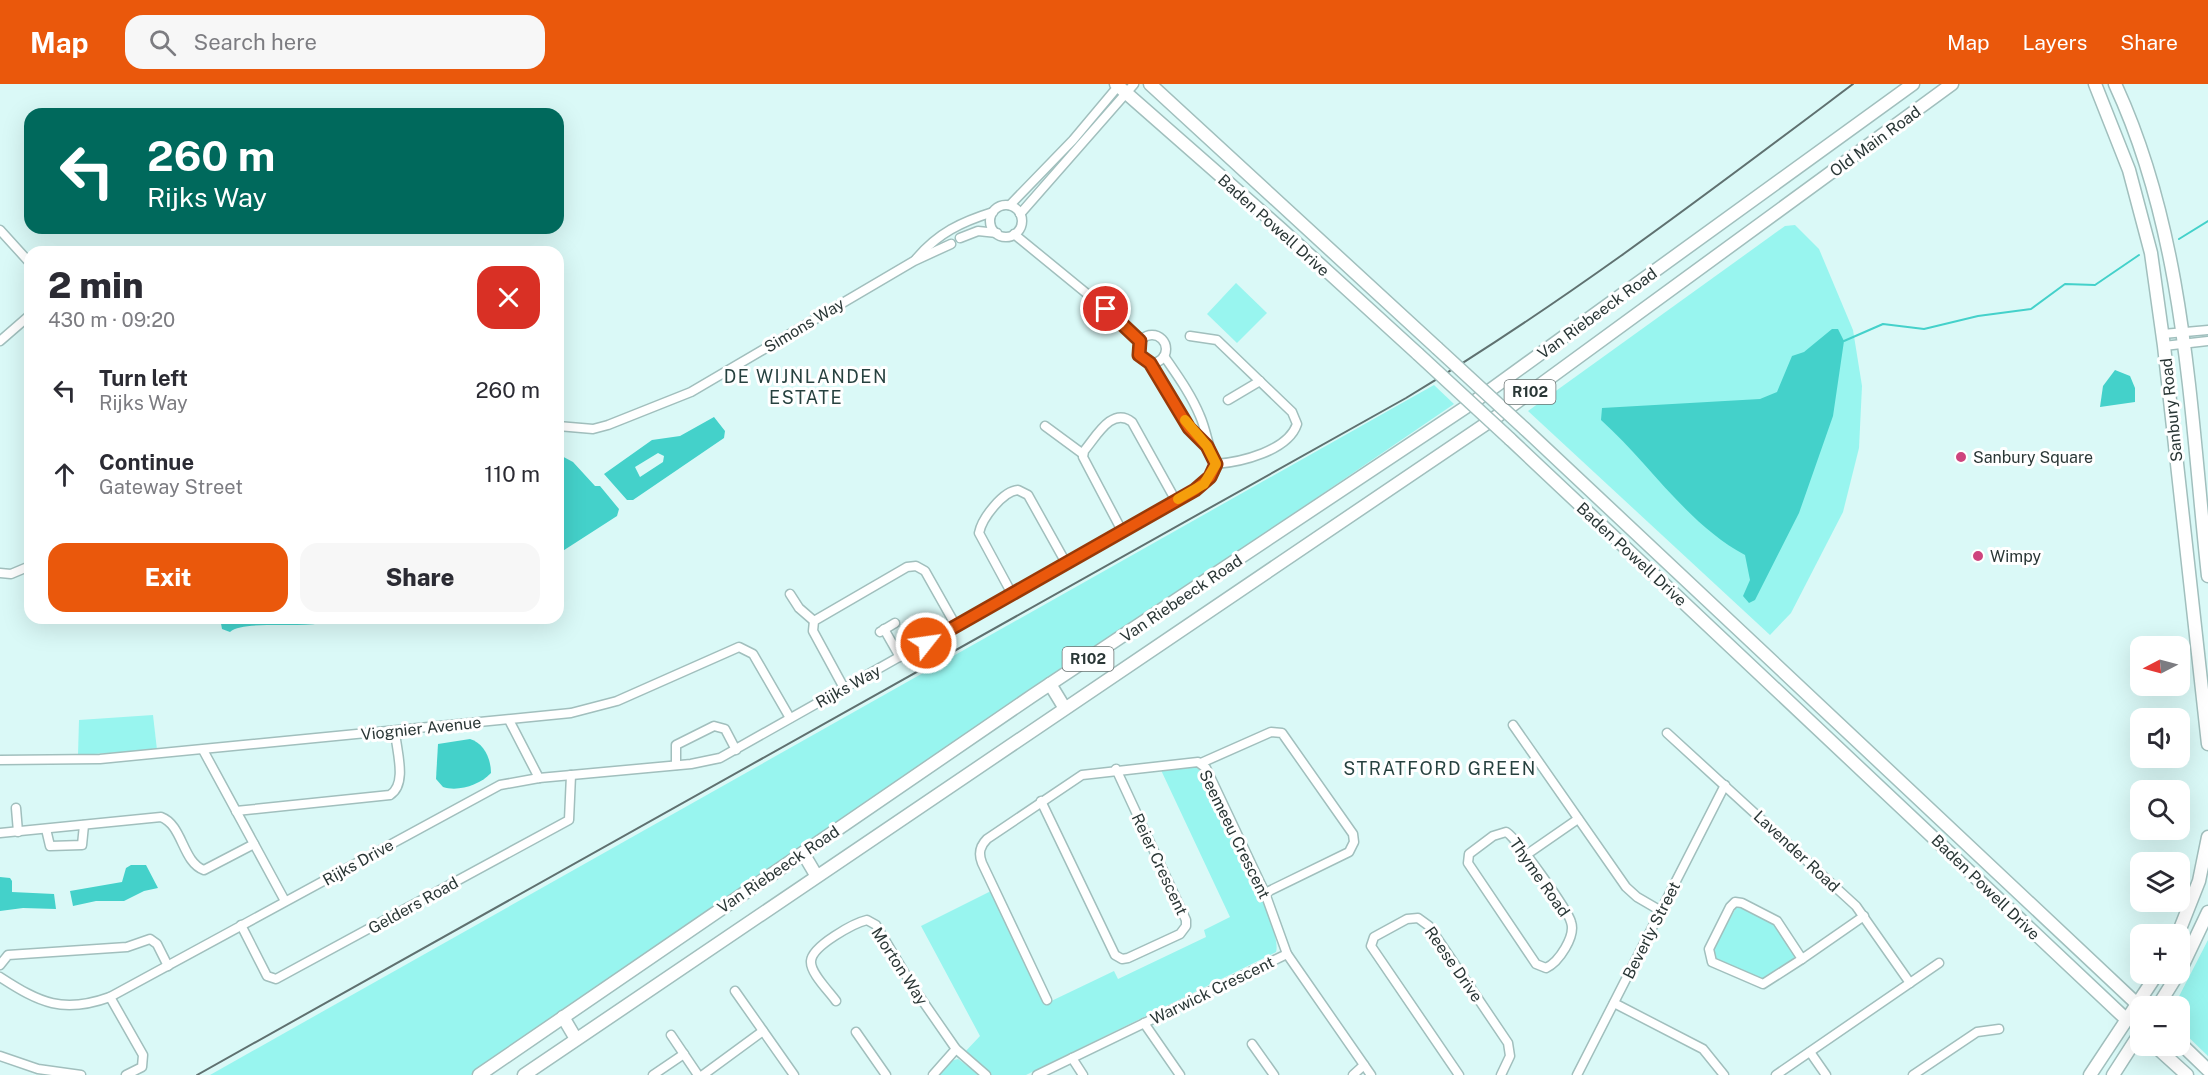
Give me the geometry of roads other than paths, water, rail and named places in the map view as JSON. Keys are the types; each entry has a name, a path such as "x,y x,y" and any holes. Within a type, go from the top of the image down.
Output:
{"main road":[{"name":"Baden Powell Drive","path":"1150,84 1525,429 2130,997"},
{"name":"Old Main Road","path":"1789,174 1912,84"},
{"name":"Old Main Road","path":"1798,198 1952,84"},
{"name":"Sanbury Road","path":"2095,84 2117,136 2136,193 2151,253 2163,340 2208,744"},
{"name":"Sanbury Road","path":"2115,84 2154,188 2171,261 2182,338 2208,576"},
{"name":"Baden Powell Drive","path":"1123,86 1510,439 2130,1023"},
{"name":"Van Riebeeck Road","path":"479,1075 1050,684 1475,401 1789,174"},
{"name":"Van Riebeeck Road","path":"524,1075 1499,414 1798,198"},
{"path":"1050,684 1064,707"},
{"path":"2182,924 2199,881 2208,837"},
{"path":"803,853 816,875"},
{"path":"2190,949 2208,912"},
{"path":"2090,1075 2130,1016"},
{"path":"563,1017 576,1039"},
{"path":"2113,1075 2130,1048"},
{"path":"2190,1053 2208,1070"},
{"path":"2166,1056 2187,1075"}],"street":[{"path":"996,233 990,221 993,212 1000,206 1010,205 1123,86"},
{"path":"1020,214 1123,86"},
{"path":"960,238 978,231 996,233 1005,237 1014,234 1022,223 1020,214 1010,205"},
{"name":"Simons Way","path":"914,261 940,234 960,223 993,212"},
{"path":"0,230 24,256"},
{"path":"1014,234 1124,324 1140,341"},
{"name":"Simons Way","path":"564,427 593,429 609,425 691,392 914,261 951,244"},
{"path":"0,341 24,320"},
{"path":"2163,340 2182,338 2208,330"},
{"path":"1150,363 1159,361 1164,356 1166,345 1160,337 1147,335 1140,341 1139,355 1150,363 1189,428 1207,446"},
{"path":"1164,356 1202,419 1207,446 1216,464 1252,459 1295,430 1297,424 1292,412 1217,340 1190,336"},
{"path":"2182,338 2208,341"},
{"path":"1227,400 1260,381"},
{"path":"1172,398 1186,390"},
{"path":"1122,531 1084,462 1083,454 1110,421 1116,417 1126,417 1134,424 1176,501"},
{"path":"1045,426 1083,454"},
{"name":"Rijks Way","path":"736,750 1176,501 1204,484 1216,464"},
{"path":"1012,594 980,540 979,533 981,525 1011,491 1018,490 1028,495 1066,563"},
{"path":"814,621 913,565 925,571 956,626"},
{"path":"0,573 11,574 24,569"},
{"path":"790,594 799,608 814,621"},
{"path":"814,621 813,631 844,688"},
{"path":"895,622 882,630 900,657"},
{"name":"Viognier Avenue","path":"0,760 100,759 571,714 617,701 739,647 753,654 790,718"},
{"path":"509,720 539,778"},
{"path":"1513,724 1630,893 1661,911"},
{"path":"676,765 676,745 714,726 725,729 736,750"},
{"path":"236,811 390,795 397,790 400,781 394,731"},
{"path":"1201,763 1270,732 1281,733 1353,834 1353,846 1349,852 1265,893"},
{"name":"Lavender Road","path":"1667,733 1822,873 1864,916 1910,982"},
{"path":"203,750 285,901"},
{"name":"Rijks Drive","path":"0,977 29,996 48,1004 70,1006 92,1004 168,966 494,787 539,778 708,762 736,750"},
{"name":"Seemeeu Crescent","path":"1047,1000 979,854 987,839 1082,774 1116,769 1201,763 1265,893 1287,954"},
{"name":"Reier Crescent","path":"1041,801 1114,955 1122,959 1128,958 1180,934 1186,926 1186,920 1116,769"},
{"name":"Gelders Road","path":"241,925 267,976 276,979 283,976 569,820 571,775"},
{"name":"Beverly Street","path":"1577,1075 1725,785"},
{"path":"16,808 18,832"},
{"path":"0,834 154,817 166,818 195,865 204,870 254,844"},
{"path":"1526,855 1578,819"},
{"path":"45,829 50,846 82,845 84,825"},
{"name":"Thyme Road","path":"1506,832 1511,834 1526,855 1571,920 1571,934 1557,961 1546,968 1536,964 1467,860 1469,854 1482,844 1506,832"},
{"path":"1802,959 1777,921 1738,902 1730,907 1708,953 1712,962 1759,984 1766,983 1802,959 1864,916"},
{"name":"Reese Drive","path":"1459,1075 1371,946 1374,937 1407,919 1418,918 1429,926 1508,1042 1510,1056 1501,1075"},
{"name":"Morton Way","path":"836,1001 812,968 811,960 815,951 855,922 867,920 876,925 913,987 956,1050 986,1075"},
{"path":"0,965 8,955 13,954 38,955 127,947 150,939 157,944 168,966"},
{"name":"Warwick Crescent","path":"1037,1075 1287,954 1371,1075"},
{"path":"1776,1075 1939,963"},
{"path":"735,991 794,1075"},
{"path":"110,997 143,1055 142,1066 126,1075"},
{"path":"1614,1003 1703,1049 1724,1075"},
{"path":"1144,1023 1180,1075"},
{"path":"1913,1075 1977,1032 1999,1029"},
{"path":"703,1075 763,1031"},
{"path":"856,1032 886,1075"},
{"path":"671,1035 698,1075"},
{"path":"1252,1044 1274,1075"},
{"path":"933,1075 956,1050"},
{"path":"1810,1052 1826,1075"},
{"path":"653,1075 684,1054"},
{"path":"0,1056 38,1070 81,1075"},
{"path":"1072,1058 1083,1075"},
{"path":"1353,1075 1364,1065"}],"waterway":[{"path":"2179,239 2208,221"},
{"path":"1844,341 1883,324 1924,329 1978,316 2031,309 2065,284 2095,285 2139,255"}],"railway":[{"path":"197,1075 1406,398 1577,287 1689,207 1853,84"}],"place":[{"name":"Sanbury Square","path":"1961,457"},
{"name":"Wimpy","path":"1978,556"}],"district":[{"name":"DE WIJNLANDEN ESTATE","path":"806,387"},
{"name":"STRATFORD GREEN","path":"1440,769"}]}
